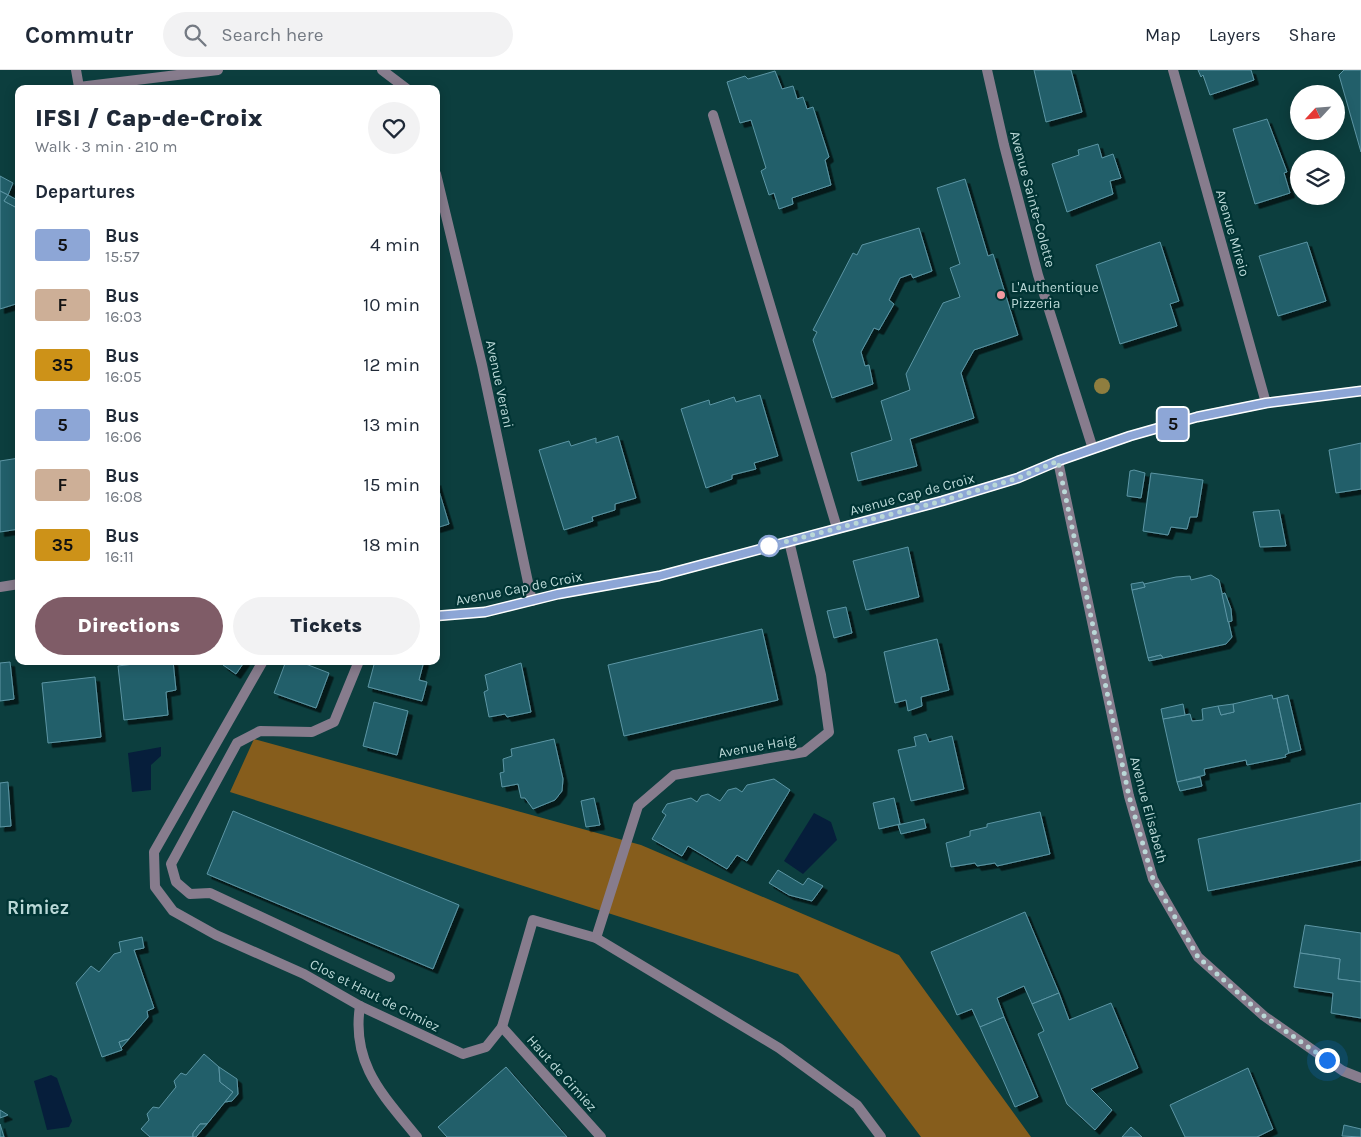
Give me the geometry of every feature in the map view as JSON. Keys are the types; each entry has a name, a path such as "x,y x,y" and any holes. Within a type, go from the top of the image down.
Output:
{"street":[{"path":"76,70 78,85"},
{"path":"102,85 218,70"},
{"path":"382,70 402,85"},
{"name":"Avenue Sainte-Colette","path":"987,70 1004,145 1038,275 1093,448"},
{"name":"Avenue Mireio","path":"1173,70 1266,403"},
{"path":"713,116 837,528"},
{"name":"Avenue Verani","path":"440,191 482,365 532,601"},
{"name":"Avenue Cap de Croix","path":"440,616 485,612 659,576 942,501 1018,478 1093,448 1197,417 1266,403 1361,391"},
{"name":"Avenue Elisabeth","path":"1058,461 1129,796 1153,879 1198,957 1264,1016 1343,1070 1361,1078"},
{"name":"Avenue Haig","path":"596,938 638,806 674,775 804,752 829,732 822,675 789,541"},
{"path":"0,587 15,585"},
{"name":"Clos et Haut de Cimiez","path":"261,665 154,852 155,886 173,911 216,935 304,974 360,1006 463,1054 486,1047 502,1027 533,920 596,938 779,1048 857,1105 882,1137"},
{"path":"357,665 334,722 312,732 260,731 238,743 171,864 176,882 190,894 210,893 390,977"},
{"path":"360,1006 356,1028 363,1058 381,1092 417,1137"},
{"name":"Haut de Cimiez","path":"502,1027 601,1137"}],"shaded area":[{"path":"254,739 641,845 899,955 1031,1137 921,1137 798,974 230,792"}],"water":[{"path":"161,747 161,756 151,765 151,790 132,792 128,753"},
{"path":"814,813 831,822 837,840 803,874 784,861"},
{"path":"51,1075 57,1078 72,1121 69,1127 47,1130 34,1081"}],"building":[{"path":"1034,70 1071,70 1082,112 1046,122"},
{"path":"1198,70 1251,70 1254,80 1210,95 1203,75 1201,77"},
{"path":"1344,70 1361,70 1361,152 1345,96 1345,85 1342,85 1339,75"},
{"path":"775,71 782,89 793,86 797,99 803,97 807,109 813,107 829,157 825,160 831,185 792,198 793,204 779,209 774,193 769,195 761,171 766,168 751,120 740,123 727,82 745,76 748,79"},
{"path":"1267,119 1287,172 1284,173 1290,193 1255,204 1233,129"},
{"path":"1098,144 1102,158 1113,154 1121,178 1110,181 1113,194 1067,212 1052,164 1079,155 1078,150"},
{"path":"0,176 13,183 8,195 0,191"},
{"path":"965,179 988,256 993,254 1018,335 974,350 961,373 974,418 910,439 917,466 858,481 851,453 892,440 881,401 910,390 906,374 943,303 960,297 950,268 960,264 937,188"},
{"path":"0,191 8,195 4,201 15,207 15,304 0,309"},
{"path":"8,195 15,199 15,207 4,201"},
{"path":"919,228 932,271 913,278 911,274 900,278 889,300 894,304 879,330 874,328 861,352 865,366 869,365 873,384 832,398 813,340 817,332 813,330 853,253 857,255 862,245"},
{"path":"1160,242 1179,301 1170,304 1177,326 1120,344 1096,265"},
{"path":"1307,242 1326,301 1278,316 1259,256"},
{"path":"760,395 778,456 754,463 756,469 732,475 732,479 706,488 681,409 709,400 710,405 734,397 736,402"},
{"path":"618,436 636,498 615,504 615,510 592,517 593,521 564,530 539,450 569,441 571,446 596,438 596,443"},
{"path":"1361,443 1361,489 1336,493 1329,450"},
{"path":"15,459 15,530 0,532 0,461"},
{"path":"1134,470 1145,473 1141,498 1127,496 1130,471"},
{"path":"1151,473 1203,480 1197,517 1190,517 1187,529 1171,527 1168,535 1143,531"},
{"path":"440,494 449,524 440,527"},
{"path":"1279,510 1286,546 1260,547 1253,512"},
{"path":"908,547 919,597 866,610 853,561"},
{"path":"1211,575 1219,580 1232,637 1226,644 1163,658 1161,655 1148,658 1132,590 1145,587 1144,584 1176,577 1190,576 1191,580"},
{"path":"1143,582 1145,587 1132,590 1131,584"},
{"path":"1225,593 1231,609 1232,621 1228,622 1222,594"},
{"path":"846,607 852,633 834,638 827,611"},
{"path":"762,629 778,700 624,736 608,665"},
{"path":"937,639 949,690 921,697 922,706 908,711 906,700 895,703 884,652"},
{"path":"1161,655 1163,658 1149,661 1148,658"},
{"path":"10,662 14,699 0,701 0,663"},
{"path":"521,663 531,712 507,717 505,714 489,717 484,692 488,690 485,675"},
{"path":"173,665 176,690 166,692 168,715 124,720 118,666"},
{"path":"223,665 242,665 236,674"},
{"path":"284,665 308,665 329,673 316,708 274,693"},
{"path":"374,665 423,665 419,680 427,682 422,701 368,687"},
{"path":"95,677 101,737 48,743 42,683"},
{"path":"1272,695 1273,699 1277,698 1289,753 1285,755 1286,757 1247,765 1246,760 1204,769 1205,775 1177,782 1163,719 1190,714 1192,721 1203,720 1202,709 1218,706 1221,715 1234,712 1233,704"},
{"path":"1288,695 1301,750 1289,753 1277,698"},
{"path":"374,702 408,711 397,755 363,746"},
{"path":"1183,704 1185,715 1163,719 1161,709"},
{"path":"1233,704 1234,712 1221,715 1218,706"},
{"path":"926,734 929,742 952,736 964,789 911,801 898,750 916,746 914,737"},
{"path":"554,739 563,779 562,791 555,800 533,809 525,798 521,798 518,784 502,787 500,773 504,772 503,759 512,756 511,749"},
{"path":"1200,777 1202,786 1180,791 1177,782"},
{"path":"774,779 790,790 747,861 737,855 727,869 688,846 682,856 652,839 666,815 662,812 667,804 691,798 697,802 701,796 708,794 720,801 728,790 736,788 742,792 747,785"},
{"path":"8,782 11,826 0,827 0,783"},
{"path":"594,798 600,825 586,827 581,801"},
{"path":"894,798 900,824 879,829 873,803"},
{"path":"1361,803 1361,860 1208,891 1198,839"},
{"path":"233,811 459,905 433,969 207,874"},
{"path":"1040,812 1050,854 997,866 995,863 977,866 975,863 951,867 946,843 970,836 970,831 987,827 987,824"},
{"path":"924,819 926,828 901,834 898,825"},
{"path":"778,870 803,885 808,878 823,886 812,901 789,895 769,883"},
{"path":"1025,912 1059,993 1032,1004 1024,986 997,998 1004,1017 980,1027 972,1009 957,1015 931,952"},
{"path":"1305,925 1361,933 1361,982 1338,979 1340,959 1300,953"},
{"path":"142,937 144,948 134,950 154,1008 147,1011 148,1017 129,1039 119,1042 122,1050 102,1057 76,983 91,966 99,972 114,954 121,952 119,942"},
{"path":"1300,953 1340,959 1338,979 1361,982 1361,1018 1331,1013 1333,993 1294,987"},
{"path":"1059,993 1069,1020 1111,1003 1138,1068 1091,1089 1112,1110 1095,1130 1067,1104 1038,1034 1044,1031 1032,1004"},
{"path":"1004,1017 1038,1097 1015,1107 980,1027"},
{"path":"129,1039 121,1048 119,1042"},
{"path":"204,1054 219,1067 220,1082 233,1092 207,1124 200,1124 193,1133 193,1137 150,1137 141,1129 149,1120 147,1114 153,1107 159,1108 176,1087 174,1081 181,1073 186,1075"},
{"path":"219,1067 237,1079 238,1094 232,1101 225,1102 233,1092 220,1082"},
{"path":"506,1067 567,1137 447,1137 438,1127"},
{"path":"1248,1068 1273,1129 1257,1137 1185,1137 1170,1105"},
{"path":"0,1110 8,1115 0,1118"},
{"path":"0,1124 4,1137 0,1137"},
{"path":"200,1124 207,1124 196,1137 193,1137 193,1133"},
{"path":"1344,1125 1361,1129 1361,1137 1342,1136"},
{"path":"1131,1127 1142,1137 1122,1137"}],"bus line":[{"name":"5","path":"440,616 485,612 558,594 659,576 942,501 1018,478 1058,461 1130,436 1197,417 1266,403 1361,391"}],"place":[{"name":"L'Authentique Pizzeria","path":"1001,295"}],"district":[{"name":"Rimiez","path":"38,907"}],"route":[{"path":"769,546 942,501 1018,478 1058,461 1129,796 1153,879 1198,957 1264,1016 1327,1060"}]}
